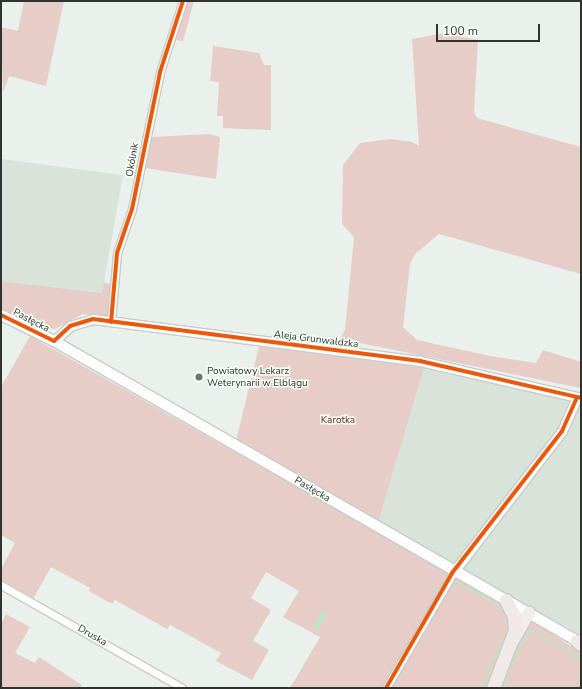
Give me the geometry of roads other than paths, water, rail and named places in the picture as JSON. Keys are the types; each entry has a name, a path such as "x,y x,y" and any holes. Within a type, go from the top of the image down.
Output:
{"highway":[{"path":"506,600 515,621 512,642"},
{"path":"492,688 497,670 529,613"}],"main road":[{"name":"Pasłęcka","path":"1,315 54,341 580,643"}],"street":[{"name":"Okólnik","path":"111,322 117,253 132,209 160,72 183,1"},
{"name":"Aleja Grunwaldzka","path":"54,341 70,326 93,319 420,361 579,397"},
{"path":"386,688 455,570 562,431 579,397"},
{"name":"Druska","path":"1,585 182,688"}],"waterway":[{"path":"456,582 495,602 505,612"},
{"path":"504,688 510,666 531,629 581,659"},
{"path":"482,688 489,666 505,639"}],"place":[{"name":"Powiatowy Lekarz Weterynarii w Elblągu","path":"199,377"}],"park label":[{"name":"Karotka","path":"338,421"}]}
